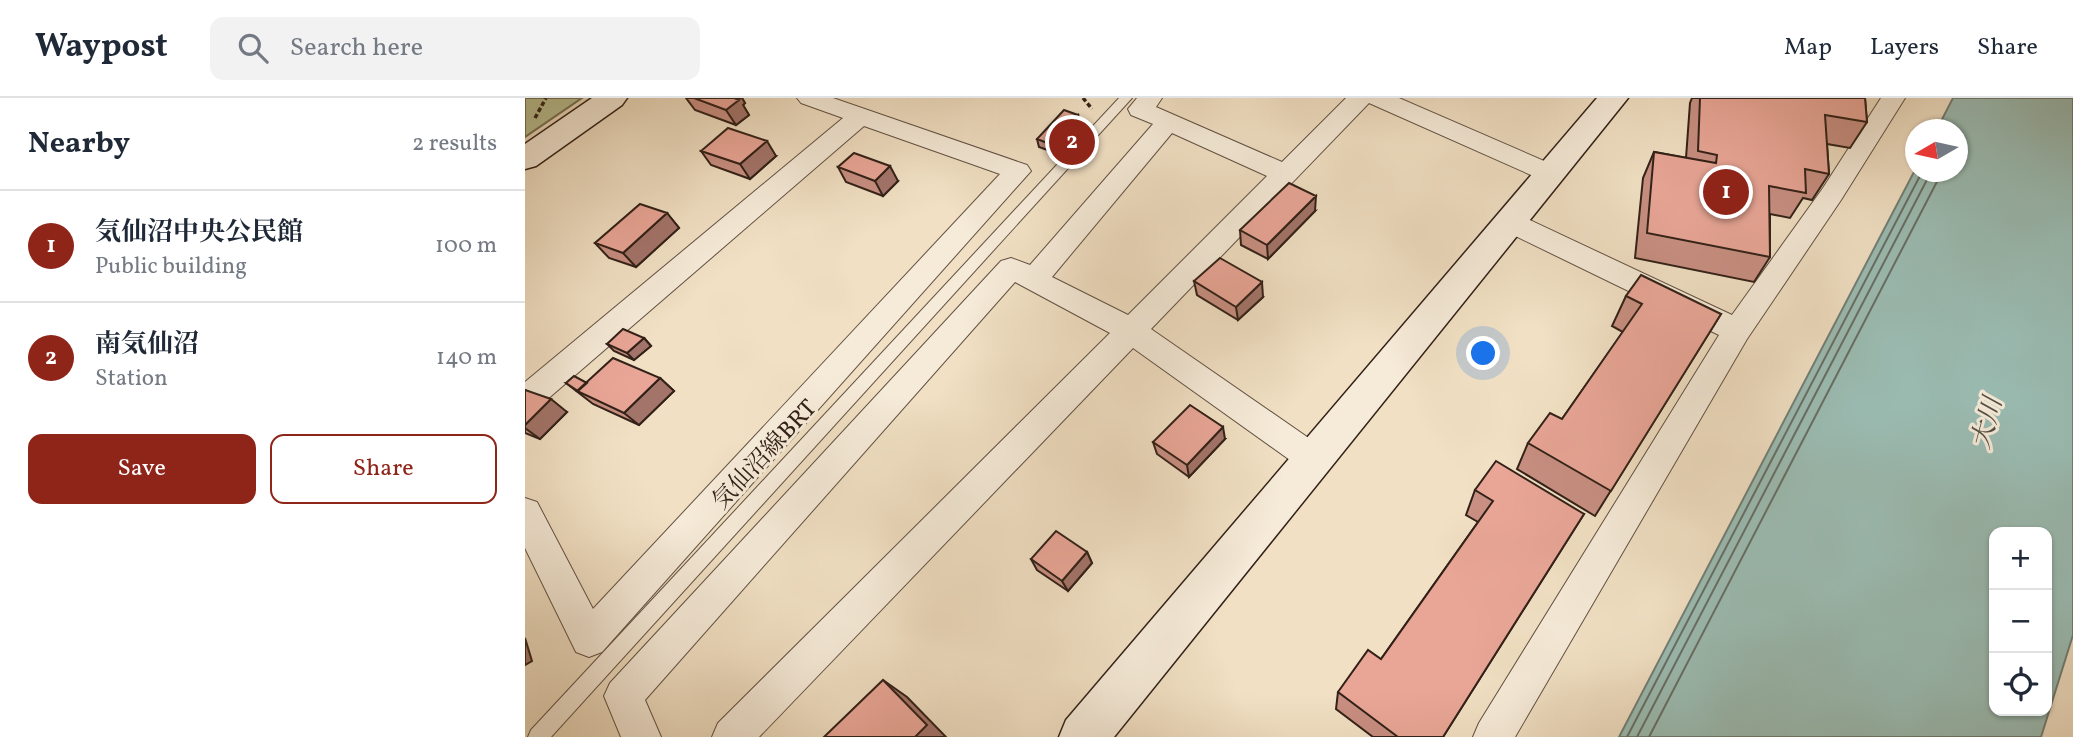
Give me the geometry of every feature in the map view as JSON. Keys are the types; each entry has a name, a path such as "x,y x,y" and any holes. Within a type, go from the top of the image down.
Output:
{"street":[{"path":"525,159 612,98"},
{"path":"525,513 589,639 1018,171 809,98"},
{"path":"1150,98 1140,109 1285,174"},
{"path":"732,737 1360,98"},
{"path":"1378,98 1549,173"},
{"path":"1097,732 1312,458 1613,98"},
{"path":"1493,737 1738,331 1832,194 1893,98"},
{"path":"525,400 861,117"},
{"path":"1033,280 1168,122"},
{"path":"1510,222 1738,331"},
{"path":"641,737 623,696 1010,268 1132,331 1312,458"}],"lane":[{"name":"気仙沼線BRT","path":"1027,206 1038,182 1117,98"},
{"name":"気仙沼線BRT","path":"538,737 1126,98"}],"path":[{"path":"529,125 543,109 546,98"}],"green space":[{"path":"525,98 582,98 525,137"}],"water":[{"name":"大川","path":"1953,98 2073,98 2073,635 2052,702 2052,527 1989,527 1989,716 2048,716 2041,737 1619,737 1909,182 1968,182 1968,119 1942,119"}],"building":[{"path":"694,98 734,98 739,100 726,110"},
{"path":"1700,98 1865,98 1867,122 1825,115 1829,174 1805,169 1806,193 1769,186 1770,257 1647,233 1654,152 1716,163 1717,155 1698,151"},
{"path":"1064,110 1078,115 1050,144 1037,139"},
{"path":"728,128 767,141 740,164 701,151"},
{"path":"854,153 890,166 875,181 838,167"},
{"path":"1289,183 1316,196 1267,245 1240,230"},
{"path":"640,204 667,213 623,253 595,243"},
{"path":"1220,258 1262,282 1236,307 1194,281"},
{"path":"1641,275 1721,314 1611,491 1528,443 1550,413 1562,419 1642,304 1626,296"},
{"path":"623,329 644,338 627,353 607,344"},
{"path":"613,358 660,378 624,413 577,391"},
{"path":"574,376 587,383 578,391 566,383"},
{"path":"525,390 551,399 525,425"},
{"path":"1190,405 1223,427 1187,465 1153,442"},
{"path":"1496,461 1584,514 1443,737 1398,737 1338,692 1368,650 1381,659 1493,501 1475,490"},
{"path":"1056,531 1087,552 1062,581 1031,559"},
{"path":"883,680 927,725 915,737 824,737"}],"place":[{"name":"南気仙沼","path":"1072,142"},
{"name":"気仙沼中央公民館","path":"1726,192"}]}
